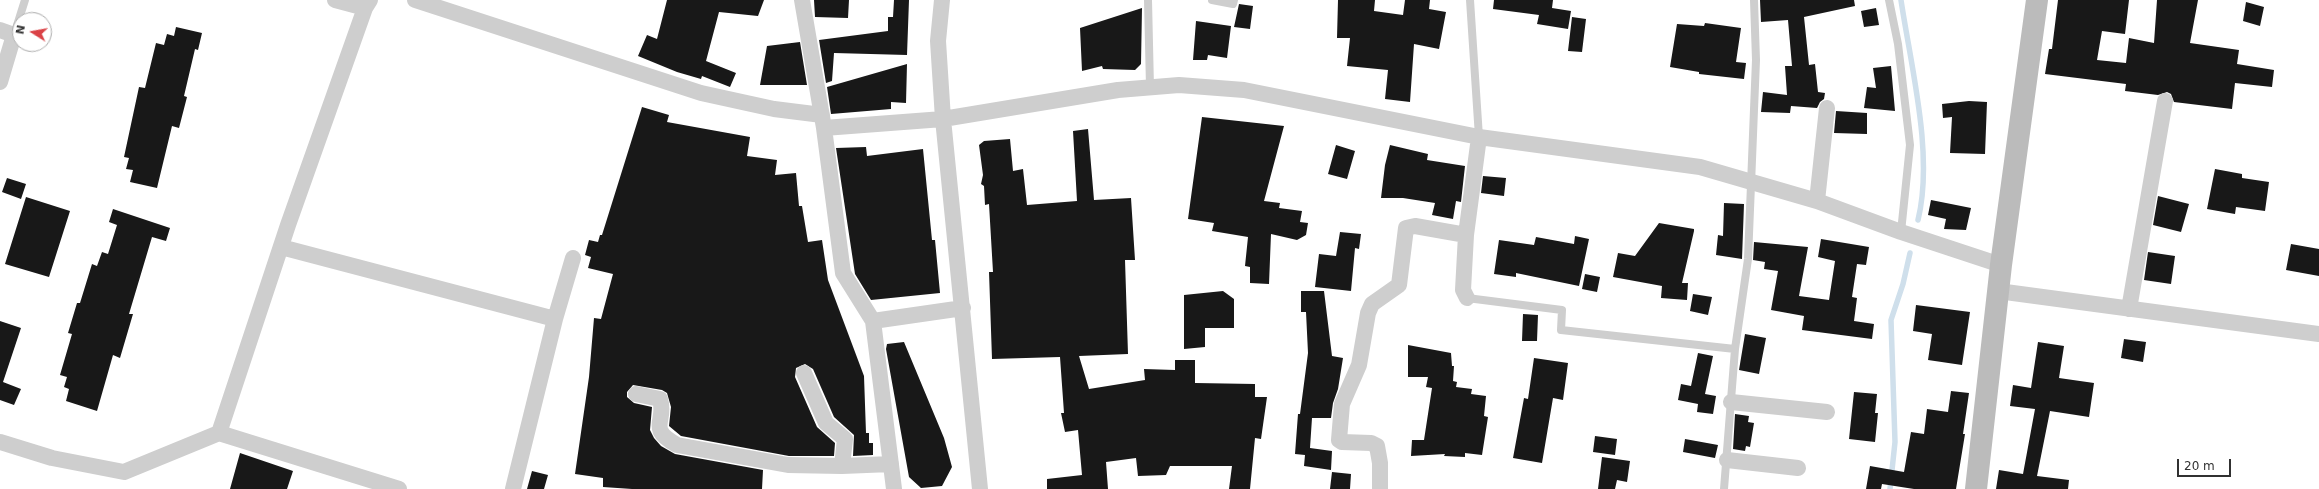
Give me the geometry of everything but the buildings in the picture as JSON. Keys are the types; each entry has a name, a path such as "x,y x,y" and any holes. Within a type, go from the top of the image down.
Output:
{"main road":[{"path":"1976,489 2001,265 2037,0"}],"street":[{"path":"219,433 281,247 367,4 335,0"},
{"path":"415,0 701,93 823,121 943,119 1118,90 1150,87 1179,85 1244,90 1479,137 1700,167 1817,201 1901,232 2001,265"},
{"path":"802,0 823,121 843,273 873,321 894,489"},
{"path":"942,0 938,41 943,119 980,489"},
{"path":"0,82 7,32"},
{"path":"2128,309 2165,101"},
{"path":"1817,201 1826,108"},
{"path":"1466,298 1463,290 1466,235 1479,137"},
{"path":"1380,489 1380,463 1377,446 1370,443 1342,442 1339,440 1342,404 1359,365 1368,314 1372,304 1399,285 1406,228 1415,226 1466,235"},
{"path":"281,247 555,320"},
{"path":"513,489 555,320 573,258"},
{"path":"1998,291 2319,334"},
{"path":"873,321 963,308"},
{"path":"804,373 826,423 844,439 842,466"},
{"path":"636,394 660,399 659,426 664,437 677,445 788,465 842,466 891,464"},
{"path":"1731,402 1827,412"},
{"path":"0,442 52,458 124,472 219,433 399,489"},
{"path":"1727,460 1798,468"}],"lane":[{"path":"7,32 25,0"},
{"path":"1148,0 1150,87"},
{"path":"1212,0 1233,4 1234,0"},
{"path":"1470,0 1479,137"},
{"path":"1724,489 1735,349 1748,259 1756,60 1754,0"},
{"path":"1889,0 1898,44 1910,145 1901,232"},
{"path":"1466,298 1562,310 1560,330 1735,349"}],"waterway":[{"path":"1901,0 1915,82 1922,139 1924,168 1918,220"},
{"path":"1890,489 1895,442 1891,320 1903,284 1910,253"}]}
